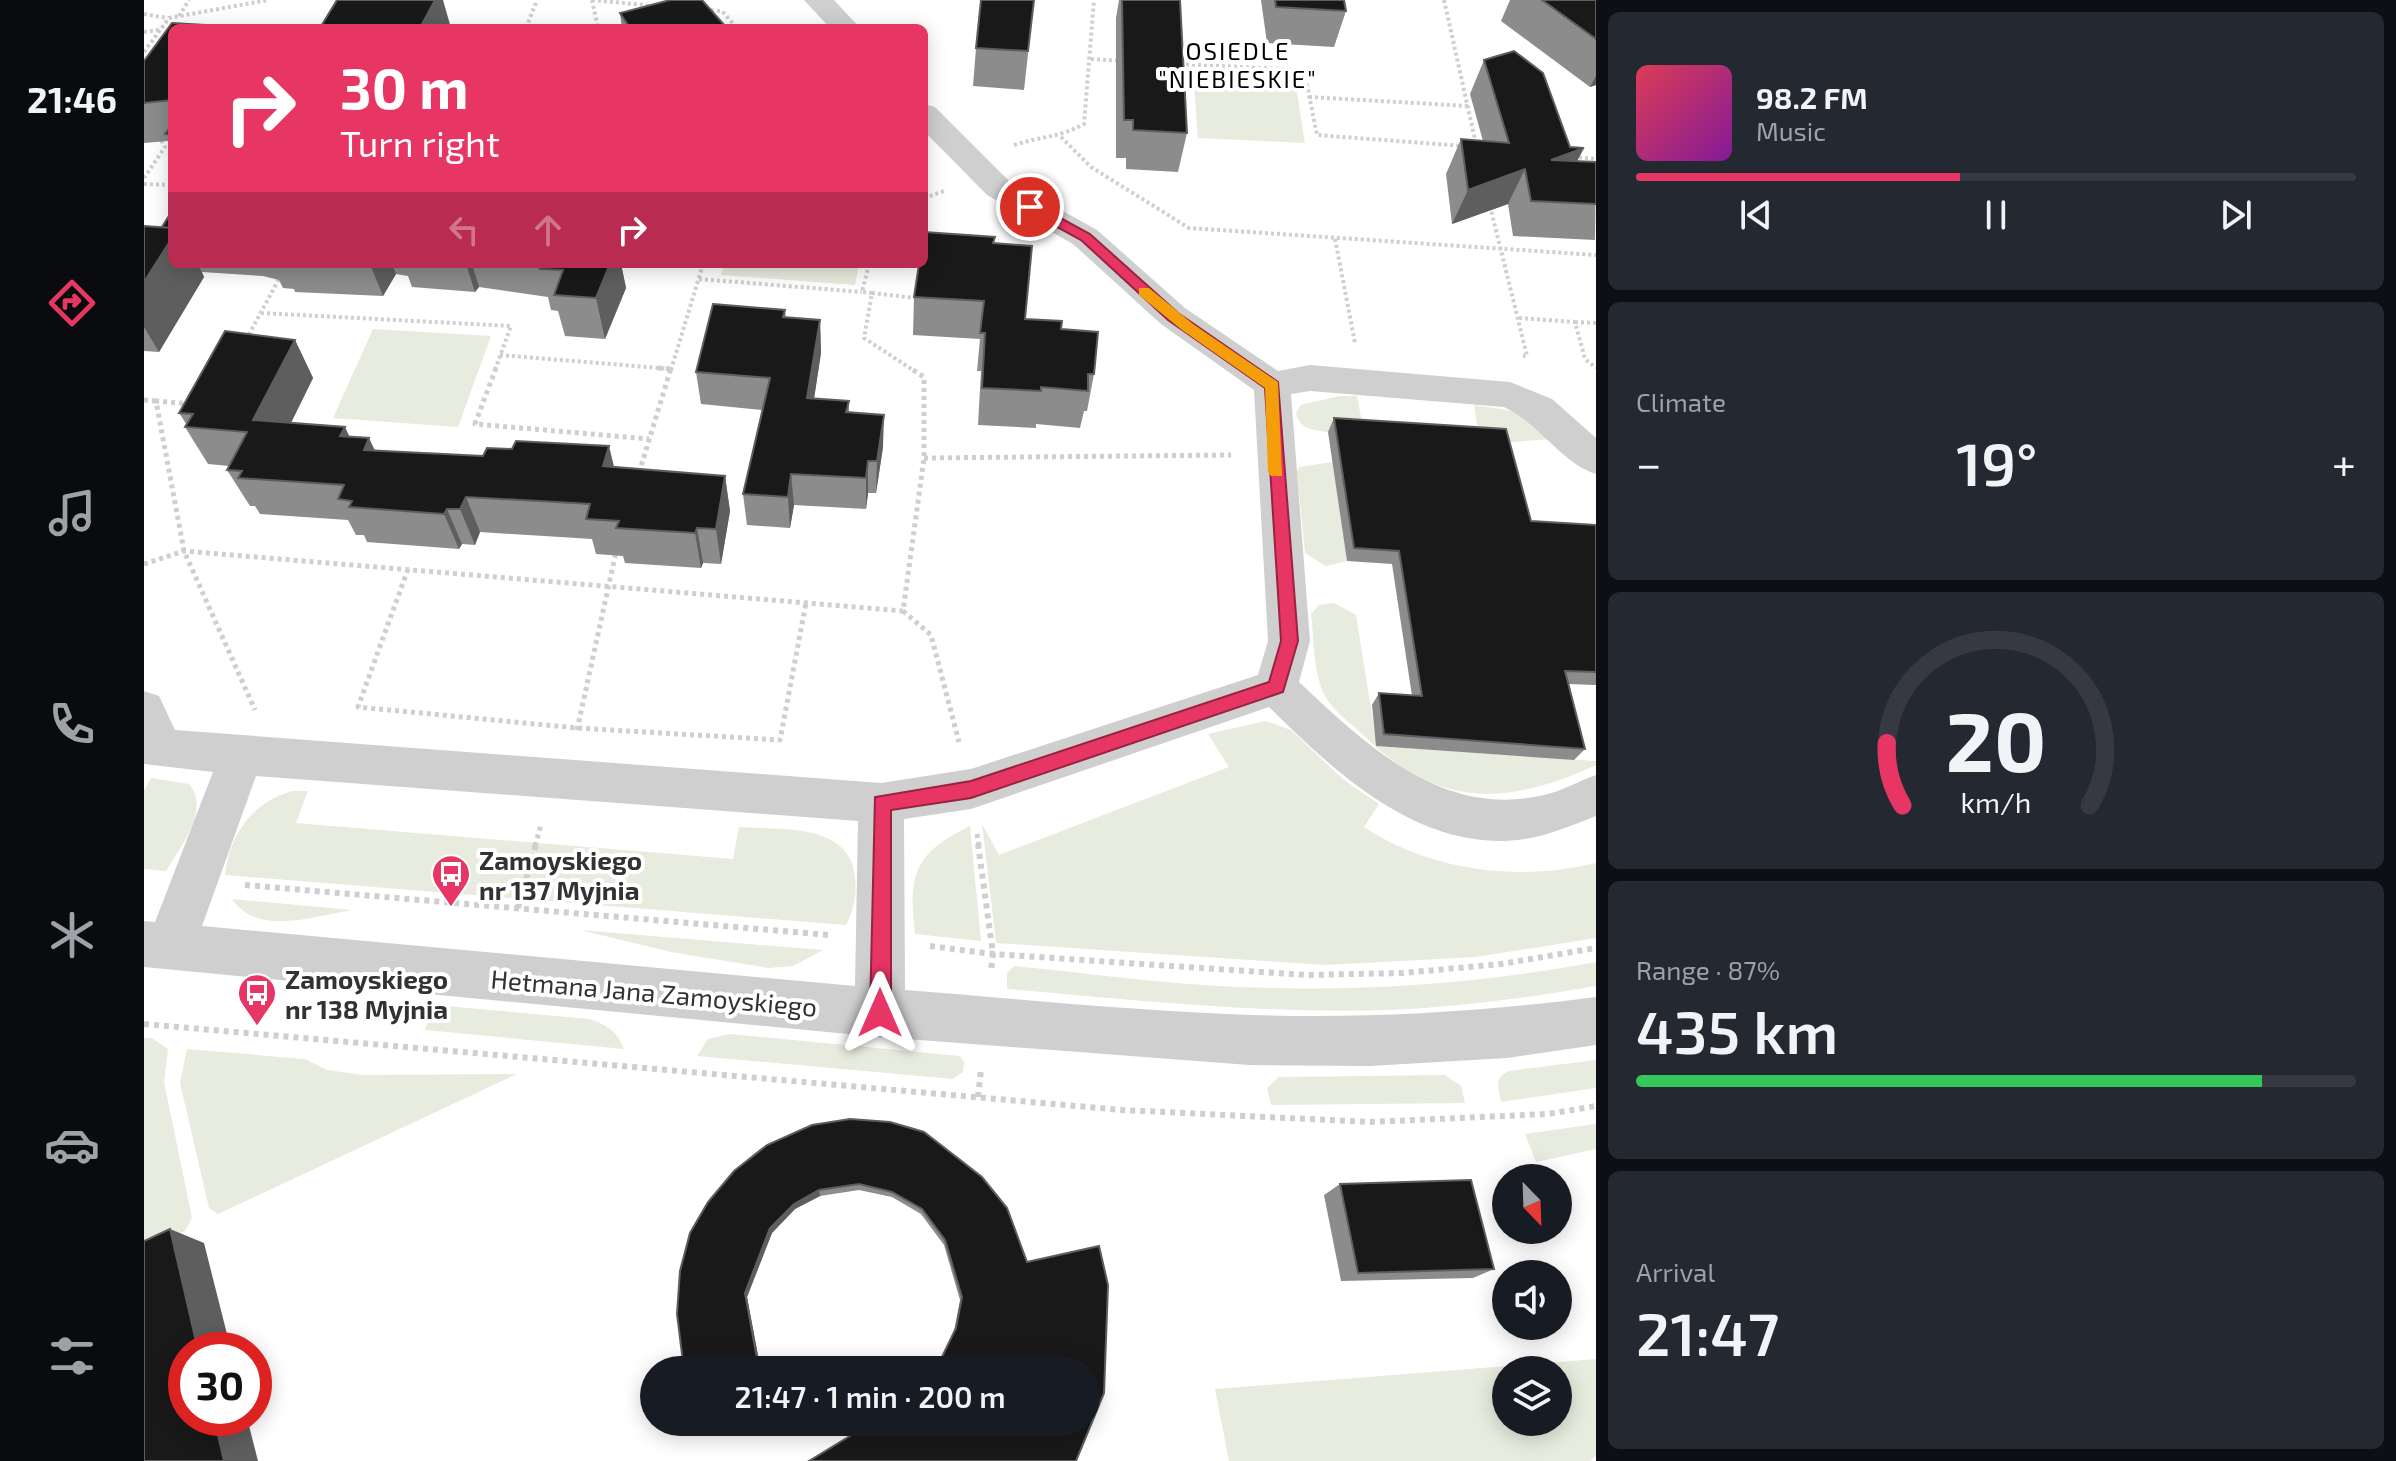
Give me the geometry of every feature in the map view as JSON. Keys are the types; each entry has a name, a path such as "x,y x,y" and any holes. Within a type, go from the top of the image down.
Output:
{"street":[{"path":"818,0 842,24"},
{"path":"928,117 998,188 1085,237 1173,316 1272,385 1321,379 1524,398 1555,420 1596,460"},
{"path":"1272,385 1289,641 1276,687"},
{"path":"1276,687 1355,760 1405,795 1440,813 1479,820 1517,820 1552,814 1596,795"},
{"path":"150,733 250,736 558,781 881,803 971,789 1276,687"},
{"path":"157,946 195,880 250,736"},
{"path":"880,1013 881,803"},
{"name":"Hetmana Jana Zamoyskiego","path":"157,946 880,1013 1264,1041 1370,1041 1507,1033 1596,1021"}],"path":[{"path":"179,16 189,0"},
{"path":"144,14 169,18 268,0"},
{"path":"528,24 537,0"},
{"path":"597,24 592,0 664,6"},
{"path":"1043,136 1061,137 1084,124 1094,0"},
{"path":"1167,63 1304,70 1317,135 1477,148 1444,0"},
{"path":"693,9 722,11 733,24"},
{"path":"144,52 169,18"},
{"path":"144,32 160,30"},
{"path":"1091,59 1137,62"},
{"path":"1309,97 1468,106"},
{"path":"158,134 165,147 144,181 168,184"},
{"path":"1061,137 1091,167 1189,228 1596,255"},
{"path":"1566,157 1596,159"},
{"path":"1487,194 1527,356 1511,355"},
{"path":"1334,238 1355,344 1370,345"},
{"path":"239,353 285,268"},
{"path":"635,484 702,268"},
{"path":"862,292 868,268"},
{"path":"699,279 915,298"},
{"path":"144,564 184,551 903,611 924,458 924,377 864,338 872,293"},
{"path":"261,313 511,326 475,424 649,439"},
{"path":"1519,318 1596,323"},
{"path":"1575,322 1585,359 1596,368"},
{"path":"500,355 671,369"},
{"path":"144,400 197,405"},
{"path":"156,401 184,551 250,736"},
{"path":"924,458 1275,455"},
{"path":"558,781 577,728 606,586 619,541"},
{"path":"408,569 358,707 577,728 780,740 806,603"},
{"path":"518,908 535,842"},
{"path":"195,880 880,940 993,954 1306,975 1403,973 1489,965 1596,948"},
{"path":"144,1024 1122,1110 1370,1122 1548,1114 1596,1106"}],"shaded area":[{"path":"1193,75 1295,80 1305,143 1198,138"},
{"path":"723,268 858,268 855,285 721,275"},
{"path":"373,329 491,336 458,427 333,418"},
{"path":"1339,396 1357,396 1362,422 1478,430 1474,405 1514,411 1552,439 1498,443 1328,432 1308,428 1300,422 1296,413 1301,405"},
{"path":"1333,462 1347,561 1326,566 1305,553 1297,472 1299,467"},
{"path":"1334,603 1356,615 1377,746 1596,761 1596,765 1530,789 1500,793 1471,793 1443,787 1416,775 1389,757 1338,712 1324,694 1316,670 1311,614 1319,605"},
{"path":"1266,721 1291,730 1344,780 1379,804 1364,827 1417,854 1446,863 1506,872 1567,869 1596,863 1596,938 1476,957 1325,965 996,943 982,824 999,855 1229,767 1208,734"},
{"path":"151,778 189,784 197,805 191,828 166,871 144,869 144,791"},
{"path":"292,791 308,791 296,823 733,859 739,827 810,832 840,846 850,859 855,876 854,901 846,925 225,875 232,846 245,822 266,803"},
{"path":"970,826 981,941 915,934 913,896 919,868 937,846"},
{"path":"232,899 352,910 304,919 271,921 243,911"},
{"path":"580,930 823,950 793,966 768,968 671,952"},
{"path":"1596,962 1596,986 1442,1007 1390,1010 1246,1008 1007,989 1007,973 1014,966 1210,986 1328,988 1463,981"},
{"path":"434,1005 590,1019 611,1030 624,1049 425,1030"},
{"path":"730,1034 960,1056 964,1062 963,1072 953,1079 697,1056 708,1039"},
{"path":"144,1038 152,1038 168,1049 164,1082 192,1218 185,1231 144,1251"},
{"path":"187,1049 305,1059 327,1070 363,1075 517,1074 218,1214 209,1208 180,1083"},
{"path":"1596,1060 1596,1088 1501,1102 1499,1080 1509,1071"},
{"path":"1445,1075 1461,1086 1465,1103 1271,1105 1267,1088 1279,1077"},
{"path":"1596,1124 1596,1149 1536,1162 1525,1134"},
{"path":"1596,1359 1596,1456 1590,1461 1229,1461 1215,1389 1492,1367 1492,1436 1572,1436 1572,1361"}],"building":[{"path":"337,0 435,0 422,24 322,24"},
{"path":"670,0 702,0 723,24 627,24 620,13"},
{"path":"981,0 1034,0 1028,51 976,48"},
{"path":"1122,0 1180,0 1187,133 1133,130 1133,120 1124,120"},
{"path":"1275,0 1344,0 1346,11 1276,7"},
{"path":"1542,0 1596,0 1596,39"},
{"path":"168,28 168,100 144,103 144,61"},
{"path":"1514,51 1543,73 1570,147 1584,148 1551,160 1596,162 1596,204 1531,201 1525,169 1468,190 1461,139 1509,143 1484,60"},
{"path":"144,226 168,228 168,244 144,282"},
{"path":"928,232 995,237 993,243 1032,246 1025,319 1062,321 1061,329 1098,332 1094,374 1088,374 1088,391 1041,387 1041,391 982,388 985,333 980,333 984,301 914,297 918,268 928,268"},
{"path":"608,268 596,298 554,295 563,270 540,269"},
{"path":"713,304 785,310 783,317 820,320 807,398 849,401 846,412 884,415 877,461 868,461 866,478 791,474 788,497 743,494 770,378 696,372"},
{"path":"225,331 295,340 253,420 345,427 340,436 369,438 364,450 483,456 487,448 512,449 516,441 609,446 603,466 725,476 716,529 697,528 695,533 616,528 619,521 586,519 590,504 466,497 460,509 447,509 444,514 349,507 352,501 338,499 344,485 238,478 242,471 227,470 247,432 185,427 193,414 179,413"},
{"path":"1334,418 1506,429 1531,521 1596,525 1596,672 1565,671 1585,749 1384,734 1379,693 1422,696 1399,551 1354,548"},
{"path":"850,1119 890,1122 924,1132 982,1177 1007,1208 1027,1262 1099,1246 1108,1285 1104,1393 1100,1403 1100,1356 942,1356 956,1328 962,1297 945,1240 922,1209 892,1192 859,1184 819,1190 794,1204 770,1228 745,1293 757,1356 682,1356 677,1314 680,1271 690,1233 708,1202 734,1171 767,1145 812,1125"},
{"path":"1471,1180 1492,1269 1358,1273 1340,1184"},
{"path":"170,1229 194,1332 168,1332 168,1436 218,1436 224,1461 144,1461 144,1241"},
{"path":"850,1436 1086,1436 1076,1461 809,1461"}],"slow traffic":[{"path":"1144,291 1187,327 1272,385 1276,472"}],"place":[{"name":"Zamoyskiego nr 137 Myjnia","path":"451,908"},
{"name":"Zamoyskiego nr 138 Myjnia","path":"257,1027"}],"district":[{"name":"OSIEDLE \"NIEBIESKIE\"","path":"1238,64"}],"route":[{"path":"880,1013 881,803 971,789 1276,687 1287,655 1289,641 1272,385 1173,316 1085,237 1030,207"}]}
